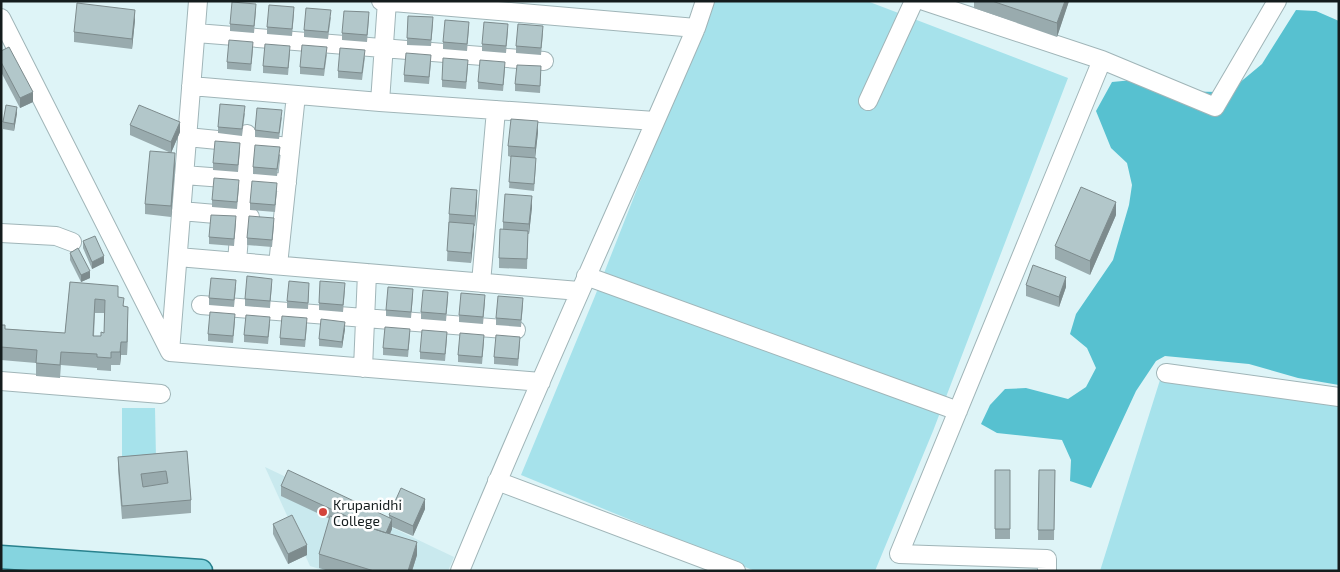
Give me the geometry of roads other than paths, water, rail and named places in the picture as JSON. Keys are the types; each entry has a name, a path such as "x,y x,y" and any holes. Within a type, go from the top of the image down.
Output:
{"main road":[{"path":"1,557 201,571"}],"street":[{"path":"170,352 198,1"},
{"path":"381,1 696,28"},
{"path":"460,571 583,283 696,28 705,1"},
{"path":"868,101 914,1"},
{"path":"924,1 1102,60 1215,107 1277,1"},
{"path":"380,102 387,2"},
{"path":"1,18 170,352"},
{"path":"196,33 544,61"},
{"path":"1047,571 1047,559 899,554 1102,60"},
{"path":"192,86 380,102 656,121"},
{"path":"278,265 296,95"},
{"path":"481,283 496,110"},
{"path":"187,137 247,138 290,147"},
{"path":"237,262 247,138"},
{"path":"184,175 287,183"},
{"path":"181,211 283,220"},
{"path":"1,233 56,236 72,242"},
{"path":"178,257 481,283 583,283 958,411"},
{"path":"363,368 367,272"},
{"path":"201,306 516,330"},
{"path":"170,352 541,382"},
{"path":"1166,373 1339,397"},
{"path":"1,381 161,394"},
{"path":"497,481 736,571"}],"place":[{"name":"Krupanidhi College","path":"323,512"}]}
